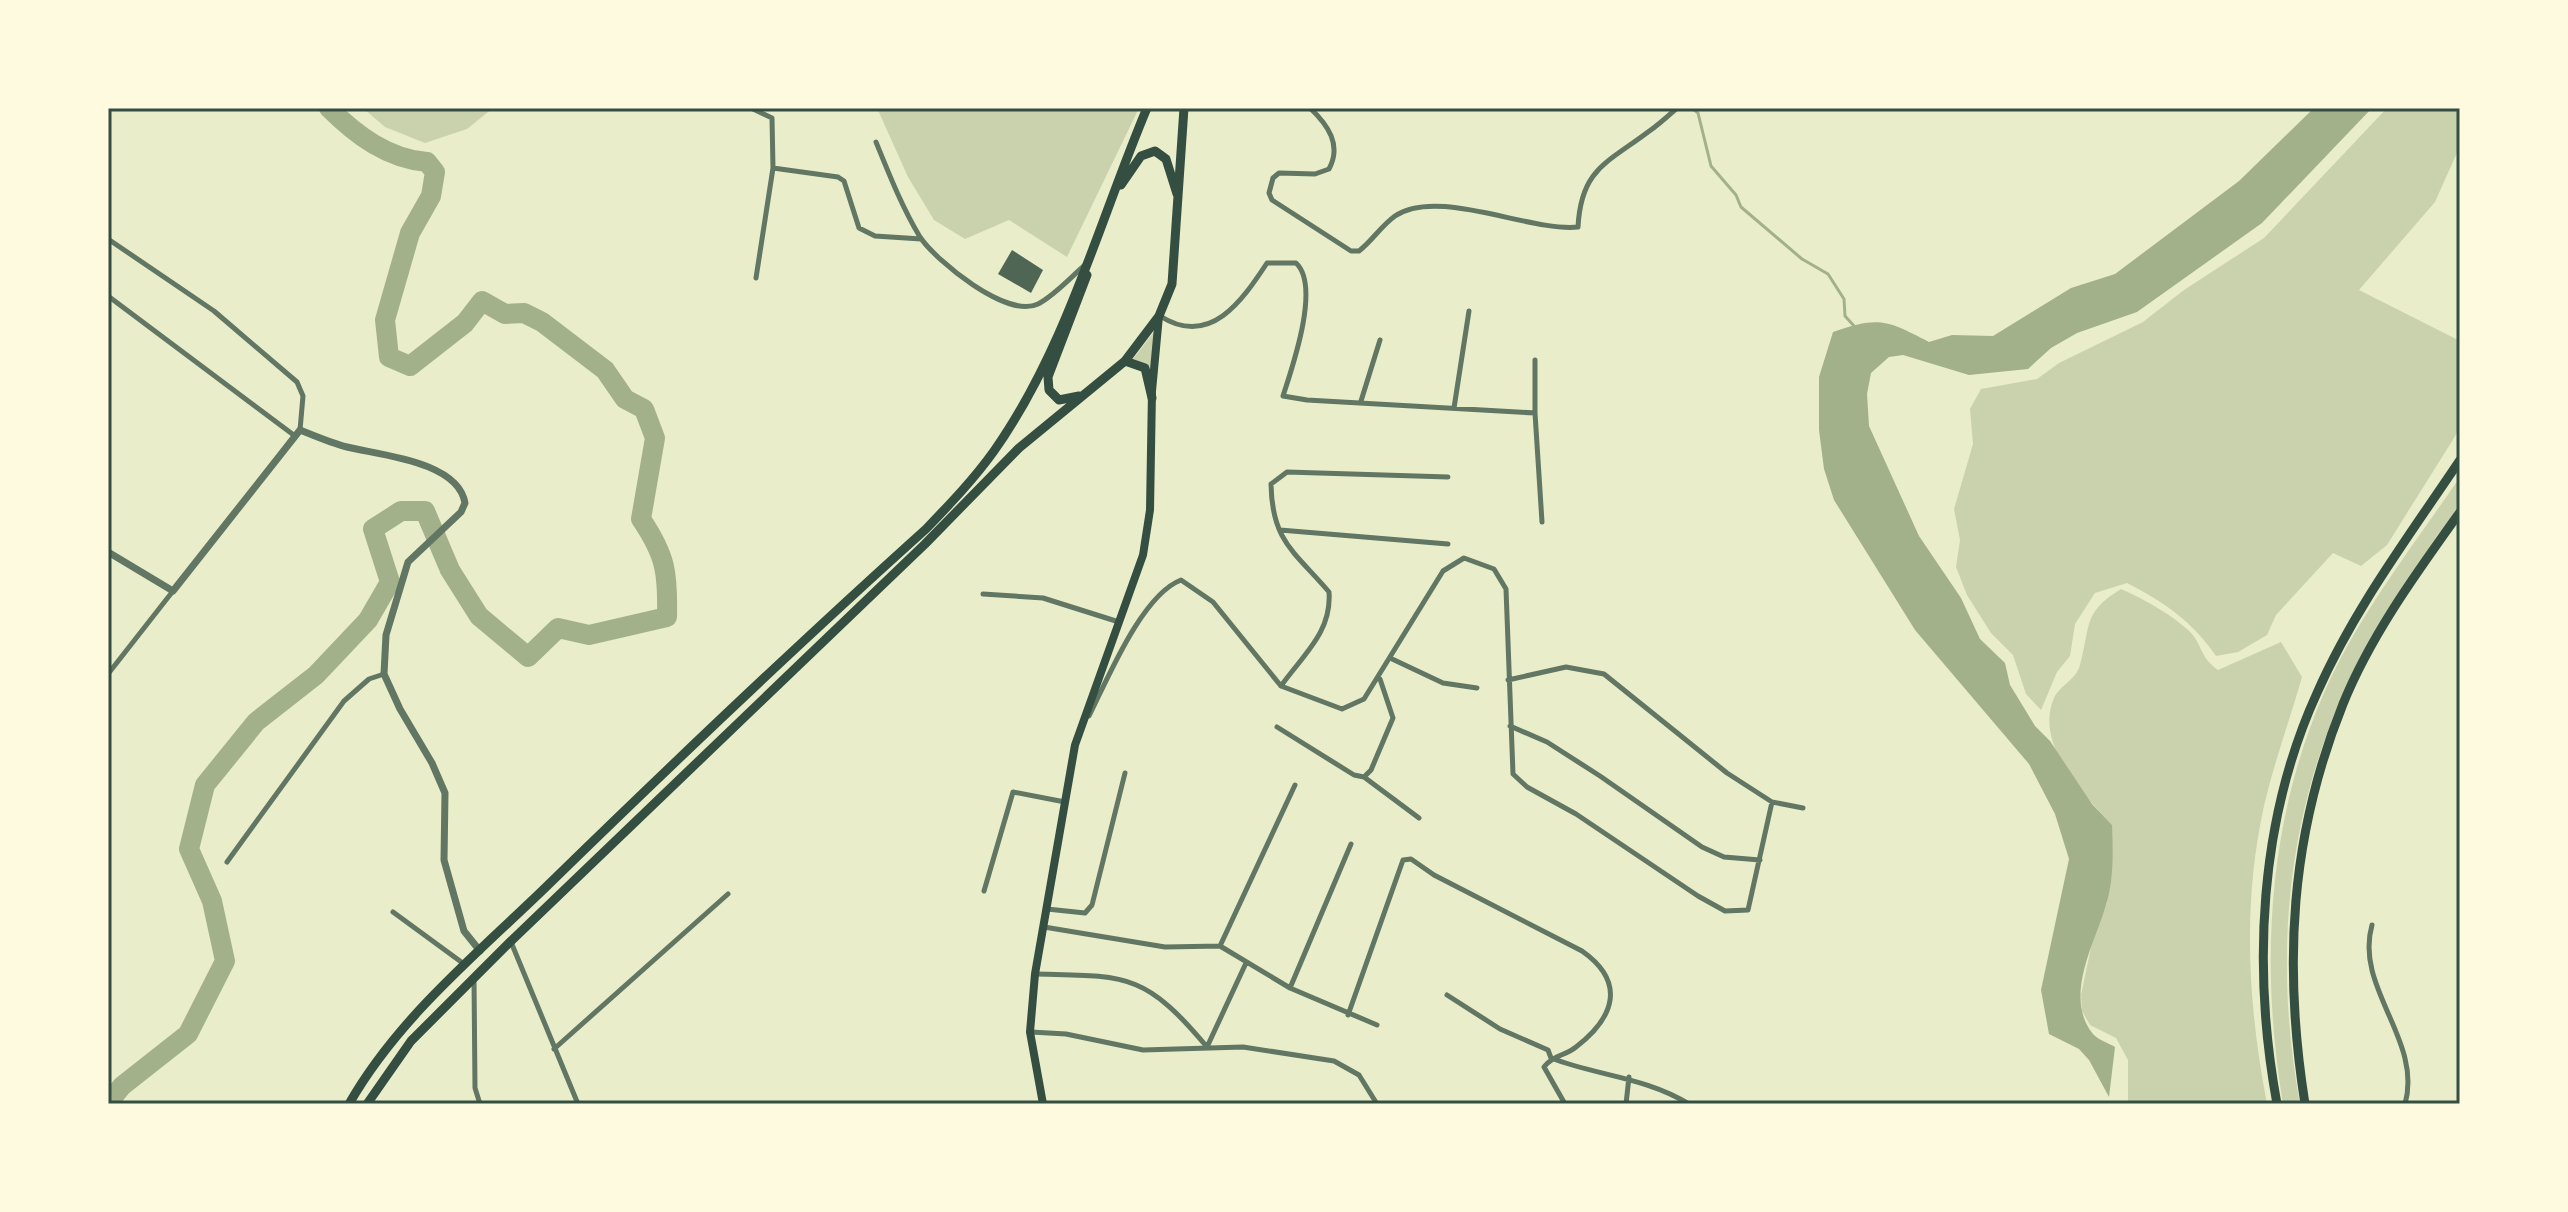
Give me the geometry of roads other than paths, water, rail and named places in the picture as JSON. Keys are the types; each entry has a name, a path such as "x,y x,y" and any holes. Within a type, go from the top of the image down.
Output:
{"main road":[{"path":"349,1104 385,1050 465,965 638,798 926,529 967,485 994,450 1030,392 1086,264 1147,108"},
{"path":"367,1104 411,1041 474,977 925,544 1019,448 1125,361 1159,316 1172,284 1184,108"},
{"path":"1110,203 1136,162 1150,151 1166,159 1179,201"},
{"path":"1084,395 1059,400 1049,390 1048,377 1083,288 1100,230"},
{"path":"1043,1104 1030,1032 1035,974 1075,745 1143,555 1150,510 1152,398 1159,316"},
{"path":"1125,361 1145,368 1152,398"},
{"path":"2277,1104 2265,1011 2263,919 2267,875 2289,771 2316,693 2354,620 2460,460"},
{"path":"2305,1104 2292,1018 2291,960 2299,868 2315,795 2343,704 2365,658 2460,512"}],"street":[{"path":"751,108 772,118 773,168 756,278"},
{"path":"1310,108 1334,138 1334,160 1329,169 1315,174 1279,173 1273,178 1269,193 1272,200 1351,251 1359,251 1394,217 1410,209 1471,211 1558,229 1578,227 1579,203 1586,184 1604,161 1677,108"},
{"path":"876,142 894,187 922,239 982,292 1002,302 1026,307 1038,304 1086,264"},
{"path":"773,168 838,177 844,181 859,228 875,236 922,239"},
{"path":"108,239 214,311 297,382 303,396 298,433 108,674"},
{"path":"1159,316 1176,326 1191,328 1207,323 1236,309 1267,263 1274,260 1296,263 1303,276 1303,333 1283,396 1535,413"},
{"path":"108,296 298,433 429,466 464,497 457,517 408,562 386,635 384,674 445,793 444,860 464,931 480,951"},
{"path":"1454,408 1469,311"},
{"path":"1361,401 1380,340"},
{"path":"1535,360 1542,522"},
{"path":"1281,686 1326,628 1331,613 1329,592 1292,555 1279,530 1272,512 1271,484 1287,472 1448,477"},
{"path":"1279,530 1448,544"},
{"path":"108,552 173,591"},
{"path":"1075,745 1147,610 1169,585 1181,580 1213,602 1281,686 1342,709 1364,699 1380,678 1443,571 1464,558 1494,569 1506,589 1513,774 1527,787 1725,911 1748,910 1772,802"},
{"path":"983,594 1043,598 1119,622"},
{"path":"1390,658 1455,687 1477,688"},
{"path":"1508,680 1566,667 1604,674 1727,773 1772,802 1803,808"},
{"path":"227,862 344,701 357,687 384,674"},
{"path":"1364,777 1371,770 1393,718 1380,678"},
{"path":"1510,726 1547,742 1702,847 1724,857 1760,860"},
{"path":"1277,727 1354,775 1364,777 1419,818"},
{"path":"1047,909 1085,913 1092,905 1125,773"},
{"path":"1220,946 1295,785"},
{"path":"984,891 1013,792 1065,802"},
{"path":"1290,988 1351,844"},
{"path":"1348,1015 1403,860 1411,859 1434,875 1582,951 1602,965 1611,982 1611,999 1605,1014 1593,1033 1572,1050 1551,1058 1544,1067 1565,1104"},
{"path":"554,1049 728,894"},
{"path":"393,912 465,965"},
{"path":"2372,925 2369,936 2374,977 2402,1039 2407,1064 2405,1104"},
{"path":"1044,927 1165,947 1220,946 1290,988 1377,1025"},
{"path":"511,941 578,1104"},
{"path":"1207,1047 1246,963"},
{"path":"1035,974 1108,976 1144,987 1165,1000 1207,1047"},
{"path":"474,977 474,1072 480,1104"},
{"path":"1447,995 1500,1029 1548,1050 1551,1058 1580,1069 1629,1077 1663,1088 1689,1104"},
{"path":"1030,1032 1066,1034 1143,1050 1243,1047 1334,1061 1359,1075 1377,1104"},
{"path":"1626,1104 1629,1077"}],"waterway":[{"path":"108,1103 122,1086 188,1034 225,961 212,901 189,849 205,785 256,722 316,675 368,620 390,582 373,529 401,511 425,511 450,570 479,616 528,657 558,628 589,635 667,617 664,565 641,519 655,438 644,409 625,399 605,370 542,322 524,313 505,314 482,301 465,323 410,366 389,357 385,320 410,233 431,196 435,172 427,162 399,156 374,144 329,108"},
{"path":"1693,109 1698,113 1711,166 1736,195 1741,207 1802,259 1828,274 1844,299 1845,316 1855,327"}]}
